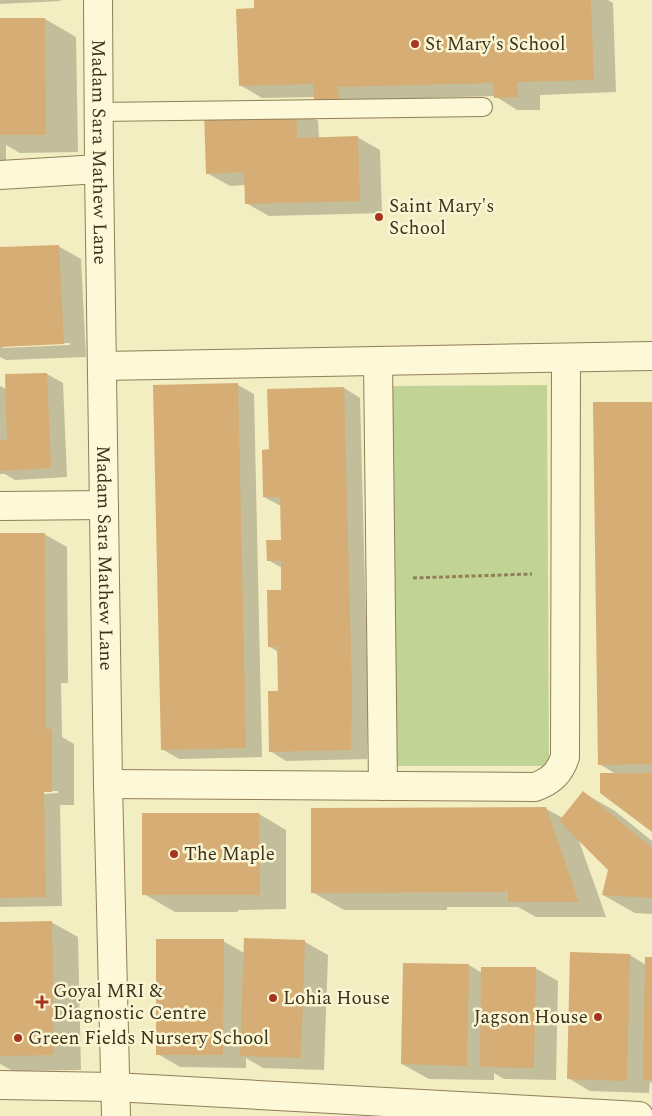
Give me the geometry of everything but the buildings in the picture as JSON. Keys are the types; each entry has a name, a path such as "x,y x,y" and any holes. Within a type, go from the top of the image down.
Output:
{"street":[{"name":"Madam Sara Mathew Lane","path":"98,0 108,784 116,1116"},
{"path":"0,175 99,170"},
{"path":"102,366 652,356"},
{"path":"108,784 535,787 545,783 562,768 565,757 566,358"},
{"path":"378,361 383,786"},
{"path":"0,506 104,505"},
{"path":"0,1085 114,1087 639,1116"}],"lane":[{"path":"98,112 483,107"}],"path":[{"path":"380,579 565,573"}],"green space":[{"path":"547,385 549,766 394,766 392,386"}],"place":[{"name":"St Mary's School","path":"415,44"},
{"name":"Saint Mary's School","path":"379,217"},
{"name":"The Maple","path":"174,854"},
{"name":"Lohia House","path":"273,998"},
{"name":"Goyal MRI & Diagnostic Centre","path":"42,1002"},
{"name":"Jagson House","path":"598,1017"},
{"name":"Green Fields Nursery School","path":"18,1038"}]}
